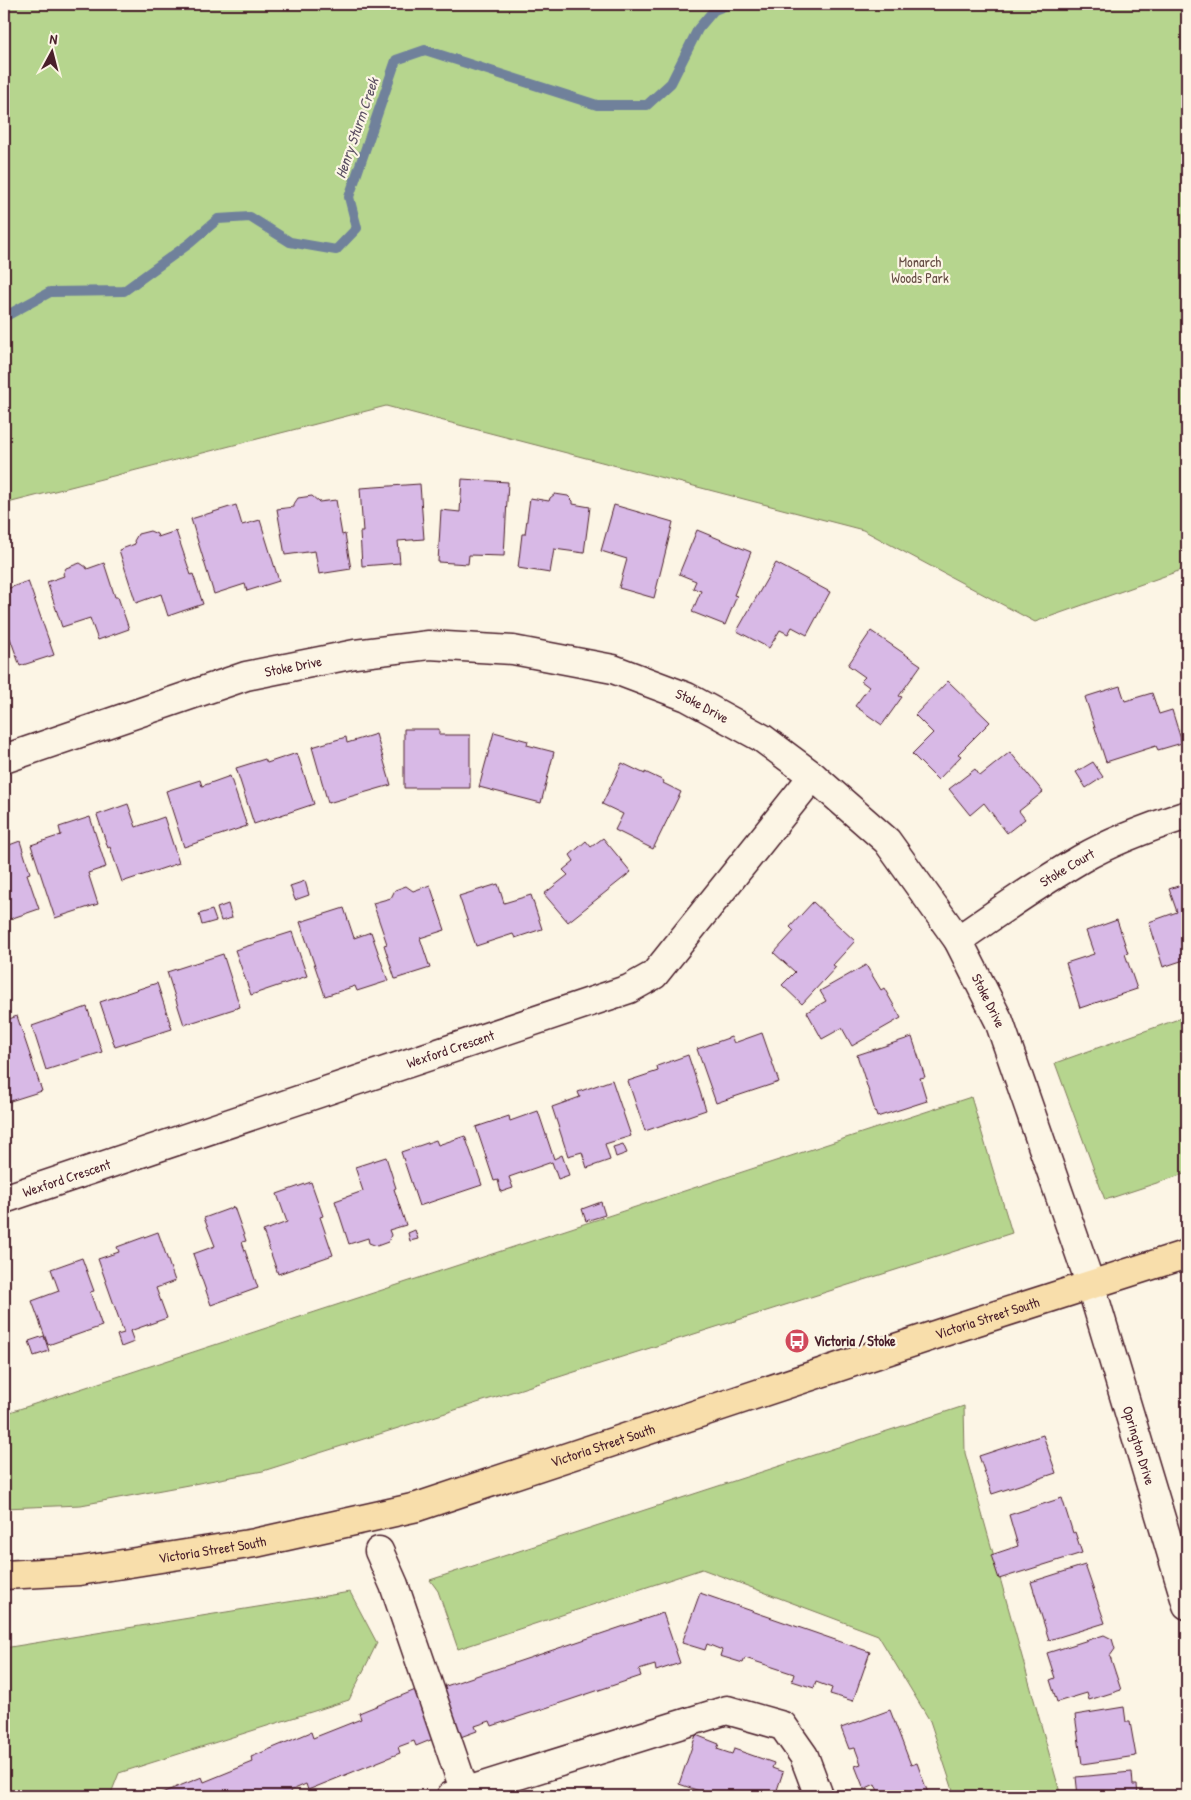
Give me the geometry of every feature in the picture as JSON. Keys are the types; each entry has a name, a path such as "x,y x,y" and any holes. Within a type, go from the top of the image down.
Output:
{"main road":[{"name":"Victoria Street South","path":"4,1575 80,1571 245,1545 417,1507 962,1326 1187,1254"}],"street":[{"name":"Stoke Drive","path":"4,759 246,676 354,654 429,646 513,650 613,668 687,697 762,738 813,776 887,841 958,940 999,1021 1091,1286"},
{"name":"Wexford Crescent","path":"4,1199 629,989 654,975 813,776"},
{"name":"Stoke Court","path":"958,940 999,911 1082,858 1153,826 1187,815"},
{"name":"Oprington Drive","path":"1091,1286 1187,1605"},
{"path":"379,1551 394,1585 458,1794 727,1710 783,1726 804,1756 819,1796"}],"green space":[{"name":"Monarch Woods Park","path":"4,4 1187,4 1187,568 1035,622 863,530 386,406 4,504"},
{"path":"1187,1016 1187,1173 1105,1200 1055,1063"},
{"path":"971,1097 1012,1233 263,1471 81,1505 4,1508 4,1414"},
{"path":"964,1406 965,1453 1061,1796 955,1796 930,1721 878,1635 702,1569 458,1649 438,1591 430,1580"},
{"path":"350,1592 377,1643 349,1700 119,1773 110,1796 4,1796 4,1648"}],"building":[{"path":"462,479 508,482 504,556 469,555 468,564 438,562 441,510 460,512"},
{"path":"420,484 424,539 398,541 400,563 362,566 360,532 363,532 360,488"},
{"path":"555,494 568,496 573,501 573,504 590,507 584,553 554,549 550,573 518,568 522,534 525,534 530,498 549,501"},
{"path":"312,496 319,502 336,500 342,535 345,534 351,569 319,574 315,551 285,555 277,509 294,507 298,498"},
{"path":"236,505 242,525 260,520 279,581 247,591 245,584 214,594 191,519"},
{"path":"614,505 673,522 654,598 619,588 627,559 601,551"},
{"path":"697,530 751,552 734,595 737,596 725,625 692,612 701,591 693,588 696,581 679,574"},
{"path":"150,531 157,534 158,537 176,531 203,604 168,616 161,594 136,603 119,550 135,544 134,541 138,534"},
{"path":"80,563 87,569 104,563 115,597 118,597 129,629 98,640 90,618 62,627 47,582 64,576 66,568"},
{"path":"776,563 830,592 807,635 792,627 788,634 780,630 769,648 737,631"},
{"path":"28,581 54,655 20,666 10,638 4,640 4,590"},
{"path":"871,631 921,665 899,696 902,697 882,725 855,706 869,687 861,681 865,677 848,665"},
{"path":"948,681 990,722 958,754 961,756 938,780 912,754 933,733 915,715"},
{"path":"1120,686 1125,701 1152,693 1159,714 1172,710 1182,743 1158,750 1156,746 1106,762 1085,697"},
{"path":"404,729 439,729 439,735 470,735 470,788 404,788"},
{"path":"494,732 528,741 527,745 554,752 541,803 479,787"},
{"path":"376,734 391,785 328,803 312,747 346,737 347,743"},
{"path":"1010,752 1043,792 1019,811 1025,819 1007,833 984,803 970,815 949,789 975,769 980,776"},
{"path":"297,753 314,804 254,824 236,768 265,759 267,763"},
{"path":"1093,762 1103,777 1086,788 1076,772"},
{"path":"622,763 664,781 663,783 681,792 653,849 615,830 623,814 602,804"},
{"path":"230,776 247,826 184,847 166,791 200,780 202,786"},
{"path":"128,804 136,827 164,817 179,863 122,882 97,815"},
{"path":"90,817 106,867 88,873 98,904 55,918 31,845 61,835 59,827"},
{"path":"603,838 631,872 568,922 544,894 568,875 563,870 574,861 570,855 586,841 591,847"},
{"path":"20,841 30,873 27,874 39,909 4,921 4,847"},
{"path":"305,881 309,895 295,900 290,886"},
{"path":"1187,883 1187,965 1184,960 1163,967 1149,922 1177,912 1169,889"},
{"path":"498,884 504,903 531,895 542,929 515,938 513,934 476,946 459,896"},
{"path":"430,885 445,930 420,938 430,968 395,979 384,945 387,944 373,903 391,898 395,890 406,886 413,891"},
{"path":"813,902 855,941 833,965 836,967 802,1004 782,985 795,972 774,953 794,931 790,927"},
{"path":"228,904 232,918 221,921 217,908"},
{"path":"344,908 354,938 371,932 388,981 357,991 355,986 325,996 300,922"},
{"path":"212,910 216,921 202,925 199,914"},
{"path":"1117,920 1128,953 1125,954 1137,989 1080,1008 1066,963 1094,954 1086,931"},
{"path":"292,932 307,976 251,995 235,950"},
{"path":"223,954 240,1007 184,1025 167,972"},
{"path":"866,965 881,990 884,988 901,1018 852,1046 842,1028 822,1039 807,1012 826,1001 820,991"},
{"path":"157,983 172,1029 115,1047 100,1002"},
{"path":"87,1007 102,1052 46,1070 32,1026"},
{"path":"17,1016 42,1091 4,1103 4,1021"},
{"path":"762,1033 779,1082 716,1103 697,1049 731,1037 734,1043"},
{"path":"912,1037 925,1077 920,1078 927,1101 877,1117 857,1055"},
{"path":"688,1055 706,1110 645,1131 628,1081 658,1071 657,1066"},
{"path":"612,1080 631,1136 605,1144 610,1160 587,1168 582,1152 568,1156 552,1107 580,1097 578,1092"},
{"path":"538,1111 554,1159 562,1155 569,1175 558,1179 552,1162 509,1177 513,1188 501,1192 498,1180 494,1181 476,1127 509,1116 510,1121"},
{"path":"465,1136 482,1185 419,1206 401,1152 436,1140 438,1145"},
{"path":"623,1144 627,1153 616,1157 613,1147"},
{"path":"386,1157 406,1225 389,1230 391,1235 388,1242 377,1246 369,1243 368,1238 349,1244 335,1201 363,1191 355,1167"},
{"path":"311,1182 323,1216 320,1217 333,1255 278,1274 263,1231 287,1222 277,1194"},
{"path":"601,1202 605,1215 586,1221 582,1209"},
{"path":"234,1207 246,1241 242,1242 258,1288 211,1305 193,1254 215,1246 204,1218"},
{"path":"415,1230 418,1239 410,1241 408,1233"},
{"path":"158,1232 175,1281 156,1288 167,1318 130,1331 134,1342 121,1347 117,1335 124,1333 98,1259 119,1252 117,1247"},
{"path":"82,1258 94,1291 90,1292 102,1326 48,1345 32,1301 59,1291 51,1269"},
{"path":"44,1336 49,1351 34,1356 29,1341"},
{"path":"1043,1435 1056,1473 992,1494 979,1456"},
{"path":"1062,1498 1073,1533 1075,1532 1082,1553 999,1579 991,1555 1018,1546 1009,1515"},
{"path":"1085,1565 1105,1623 1049,1640 1031,1582"},
{"path":"700,1593 870,1652 853,1701 830,1694 832,1688 816,1682 814,1688 792,1681 794,1674 745,1658 743,1663 720,1656 722,1650 707,1644 705,1650 682,1643"},
{"path":"663,1613 680,1663 656,1671 655,1665 639,1670 641,1676 492,1726 490,1721 475,1726 477,1731 455,1739 437,1689"},
{"path":"1104,1635 1112,1639 1115,1649 1110,1656 1121,1690 1089,1700 1087,1693 1057,1702 1050,1680 1055,1678 1047,1653"},
{"path":"418,1689 438,1737 416,1746 414,1741 398,1747 400,1753 308,1790 306,1784 290,1791 292,1796 154,1796 202,1777 204,1782 253,1762 251,1757 311,1732 313,1738 361,1719 359,1713"},
{"path":"1124,1707 1126,1722 1130,1722 1136,1756 1082,1764 1075,1715"},
{"path":"890,1710 911,1765 917,1763 929,1796 880,1796 875,1784 864,1789 855,1766 861,1764 855,1748 849,1749 841,1728"},
{"path":"696,1735 719,1744 717,1749 732,1754 734,1749 774,1763 772,1768 783,1772 775,1796 714,1796 679,1784"},
{"path":"1132,1772 1133,1785 1137,1785 1138,1796 1078,1796 1076,1777"}],"waterway":[{"name":"Henry Sturm Creek","path":"4,317 50,292 124,291 190,243 218,219 250,217 290,242 336,250 357,228 349,197 396,60 425,50 597,105 647,105 671,83 698,29 714,10 729,4"}],"place":[{"name":"Victoria / Stoke","path":"797,1341"}]}
